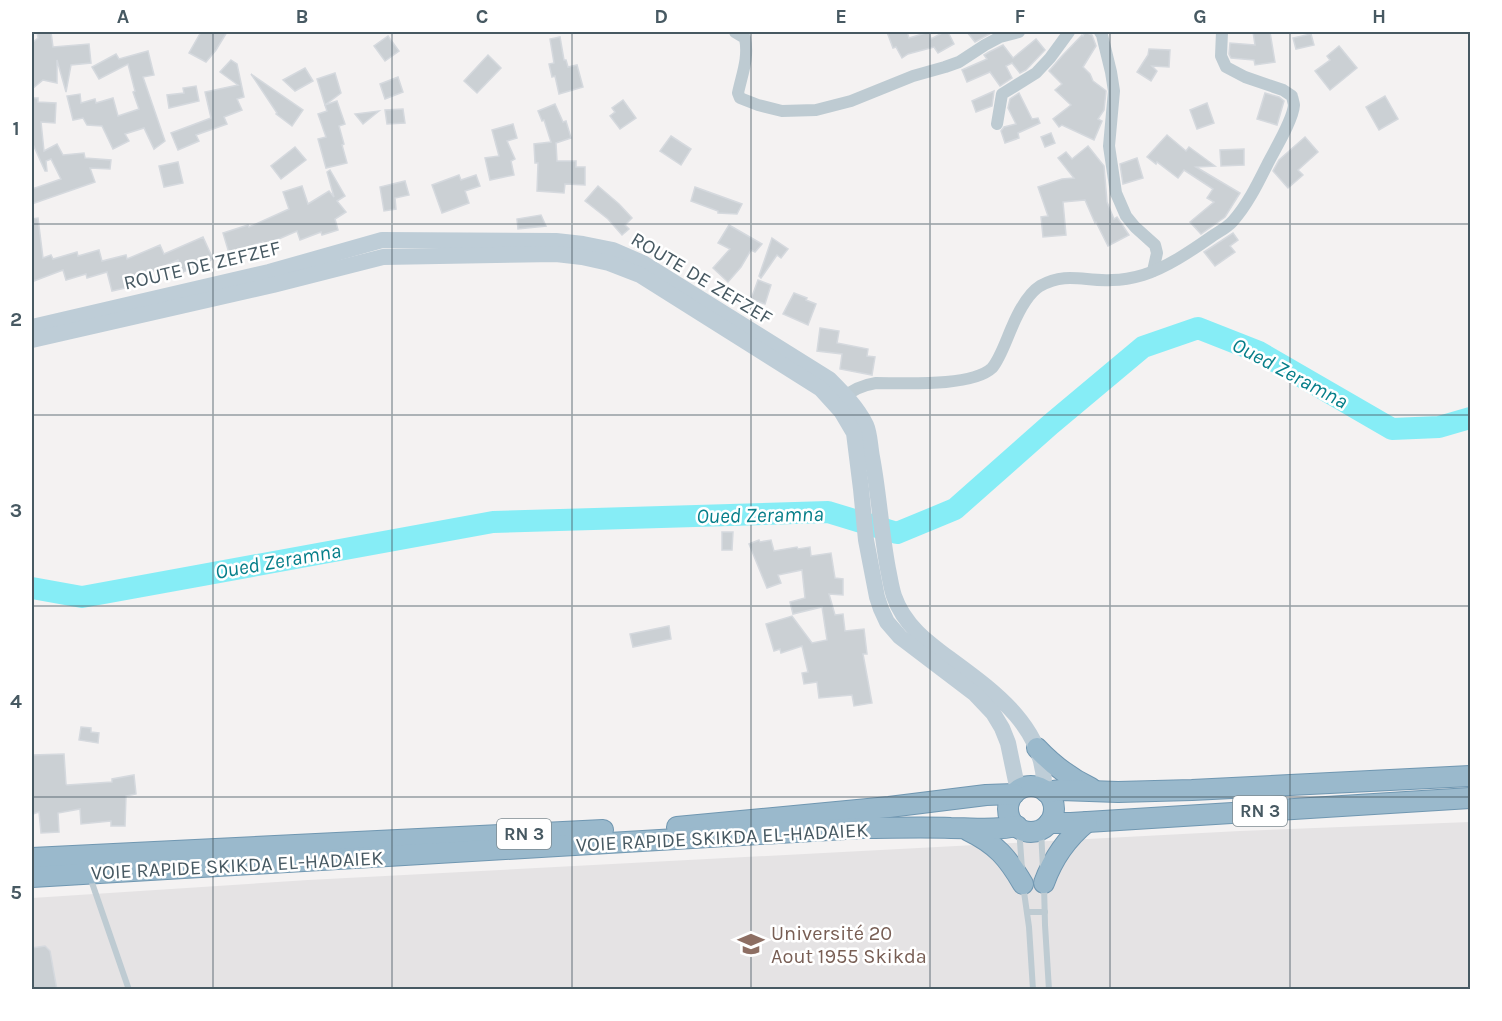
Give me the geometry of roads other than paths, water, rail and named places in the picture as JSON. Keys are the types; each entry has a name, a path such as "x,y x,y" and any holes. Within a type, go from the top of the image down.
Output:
{"highway":[{"path":"1037,748 1064,773 1096,791"},
{"name":"VOIE RAPIDE SKIKDA EL-HADAIEK","path":"32,858 670,827 889,807 1016,792 1034,786 1045,791 1118,792 1470,776"},
{"path":"1045,791 1053,801 1054,813 1045,826"},
{"path":"1016,792 1010,803 1009,813 1013,823 1018,827"},
{"name":"VOIE RAPIDE SKIKDA EL-HADAIEK","path":"32,878 862,828 998,830 1018,827 1032,832 1045,826 1087,822 1470,798"},
{"path":"1044,883 1061,849 1087,822"},
{"path":"964,828 987,840 1001,851 1023,884"}],"main road":[{"name":"ROUTE DE ZEFZEF","path":"32,327 269,272 382,240 556,241 613,250 643,263 829,380 839,400 841,411 854,433 869,487 877,597 887,622 900,637 975,694 993,713 1008,743 1016,792"},
{"name":"ROUTE DE ZEFZEF","path":"32,340 273,285 383,257 556,254 609,263 640,275 839,400"},
{"name":"ROUTE DE ZEFZEF","path":"874,539 894,596 904,617 916,633 988,688 1008,706 1022,723 1037,748 1045,791"}],"street":[{"path":"735,32 745,38 747,49 746,63 738,93 740,98 782,111 816,110 851,101 913,76 945,68 1000,37 1018,32"},
{"path":"998,124 1002,94 1036,73 1069,32"},
{"path":"1100,32 1114,92 1109,146 1116,193 1130,222 1155,245 1153,271"},
{"path":"839,400 864,385 951,381 982,374 992,367 1014,321 1026,301 1039,287 1056,280 1076,277 1103,281 1144,275 1198,246 1230,224 1255,189 1290,118 1294,104 1292,96 1283,90 1245,77 1226,67 1221,56 1222,32"}],"lane":[{"path":"1045,826 1044,883 1049,990"},
{"path":"1018,827 1033,990"},
{"path":"89,873 129,990"},
{"path":"1027,912 1045,912"}],"waterway":[{"name":"Oued Zeramna","path":"32,588 82,597 493,522 828,512 897,533 955,509 1143,347 1198,328 1259,352 1392,429 1439,427 1470,418"}],"place":[{"name":"Université 20 Aout 1955 Skikda","path":"751,944"}]}
